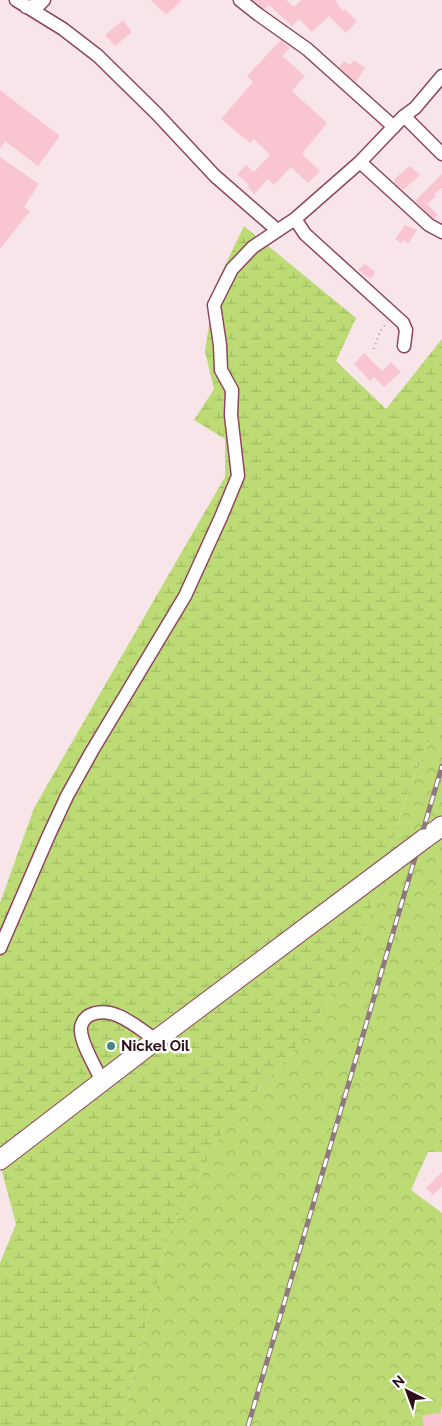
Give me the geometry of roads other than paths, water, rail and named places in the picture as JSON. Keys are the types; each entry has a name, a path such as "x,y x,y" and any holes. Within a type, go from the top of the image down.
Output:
{"highway":[{"path":"0,1160 156,1040 442,826"}],"street":[{"path":"21,3 39,5 44,0"},
{"path":"240,0 307,49 394,127"},
{"path":"21,3 63,29 98,56 157,114 215,176 277,230"},
{"path":"0,948 67,796 184,596 238,476 231,415 232,390 221,370 220,345 214,305 232,269 253,247 296,219 360,162 404,116 415,108 442,76"},
{"path":"404,116 442,154"},
{"path":"360,162 429,225 442,232"},
{"path":"296,219 305,234 403,323 406,330 404,346"},
{"path":"102,1082 82,1038 80,1028 86,1017 95,1012 114,1013 156,1040"}],"railway":[{"path":"248,1426 442,766"}],"place":[{"name":"Nickel Oil","path":"111,1046"}]}
